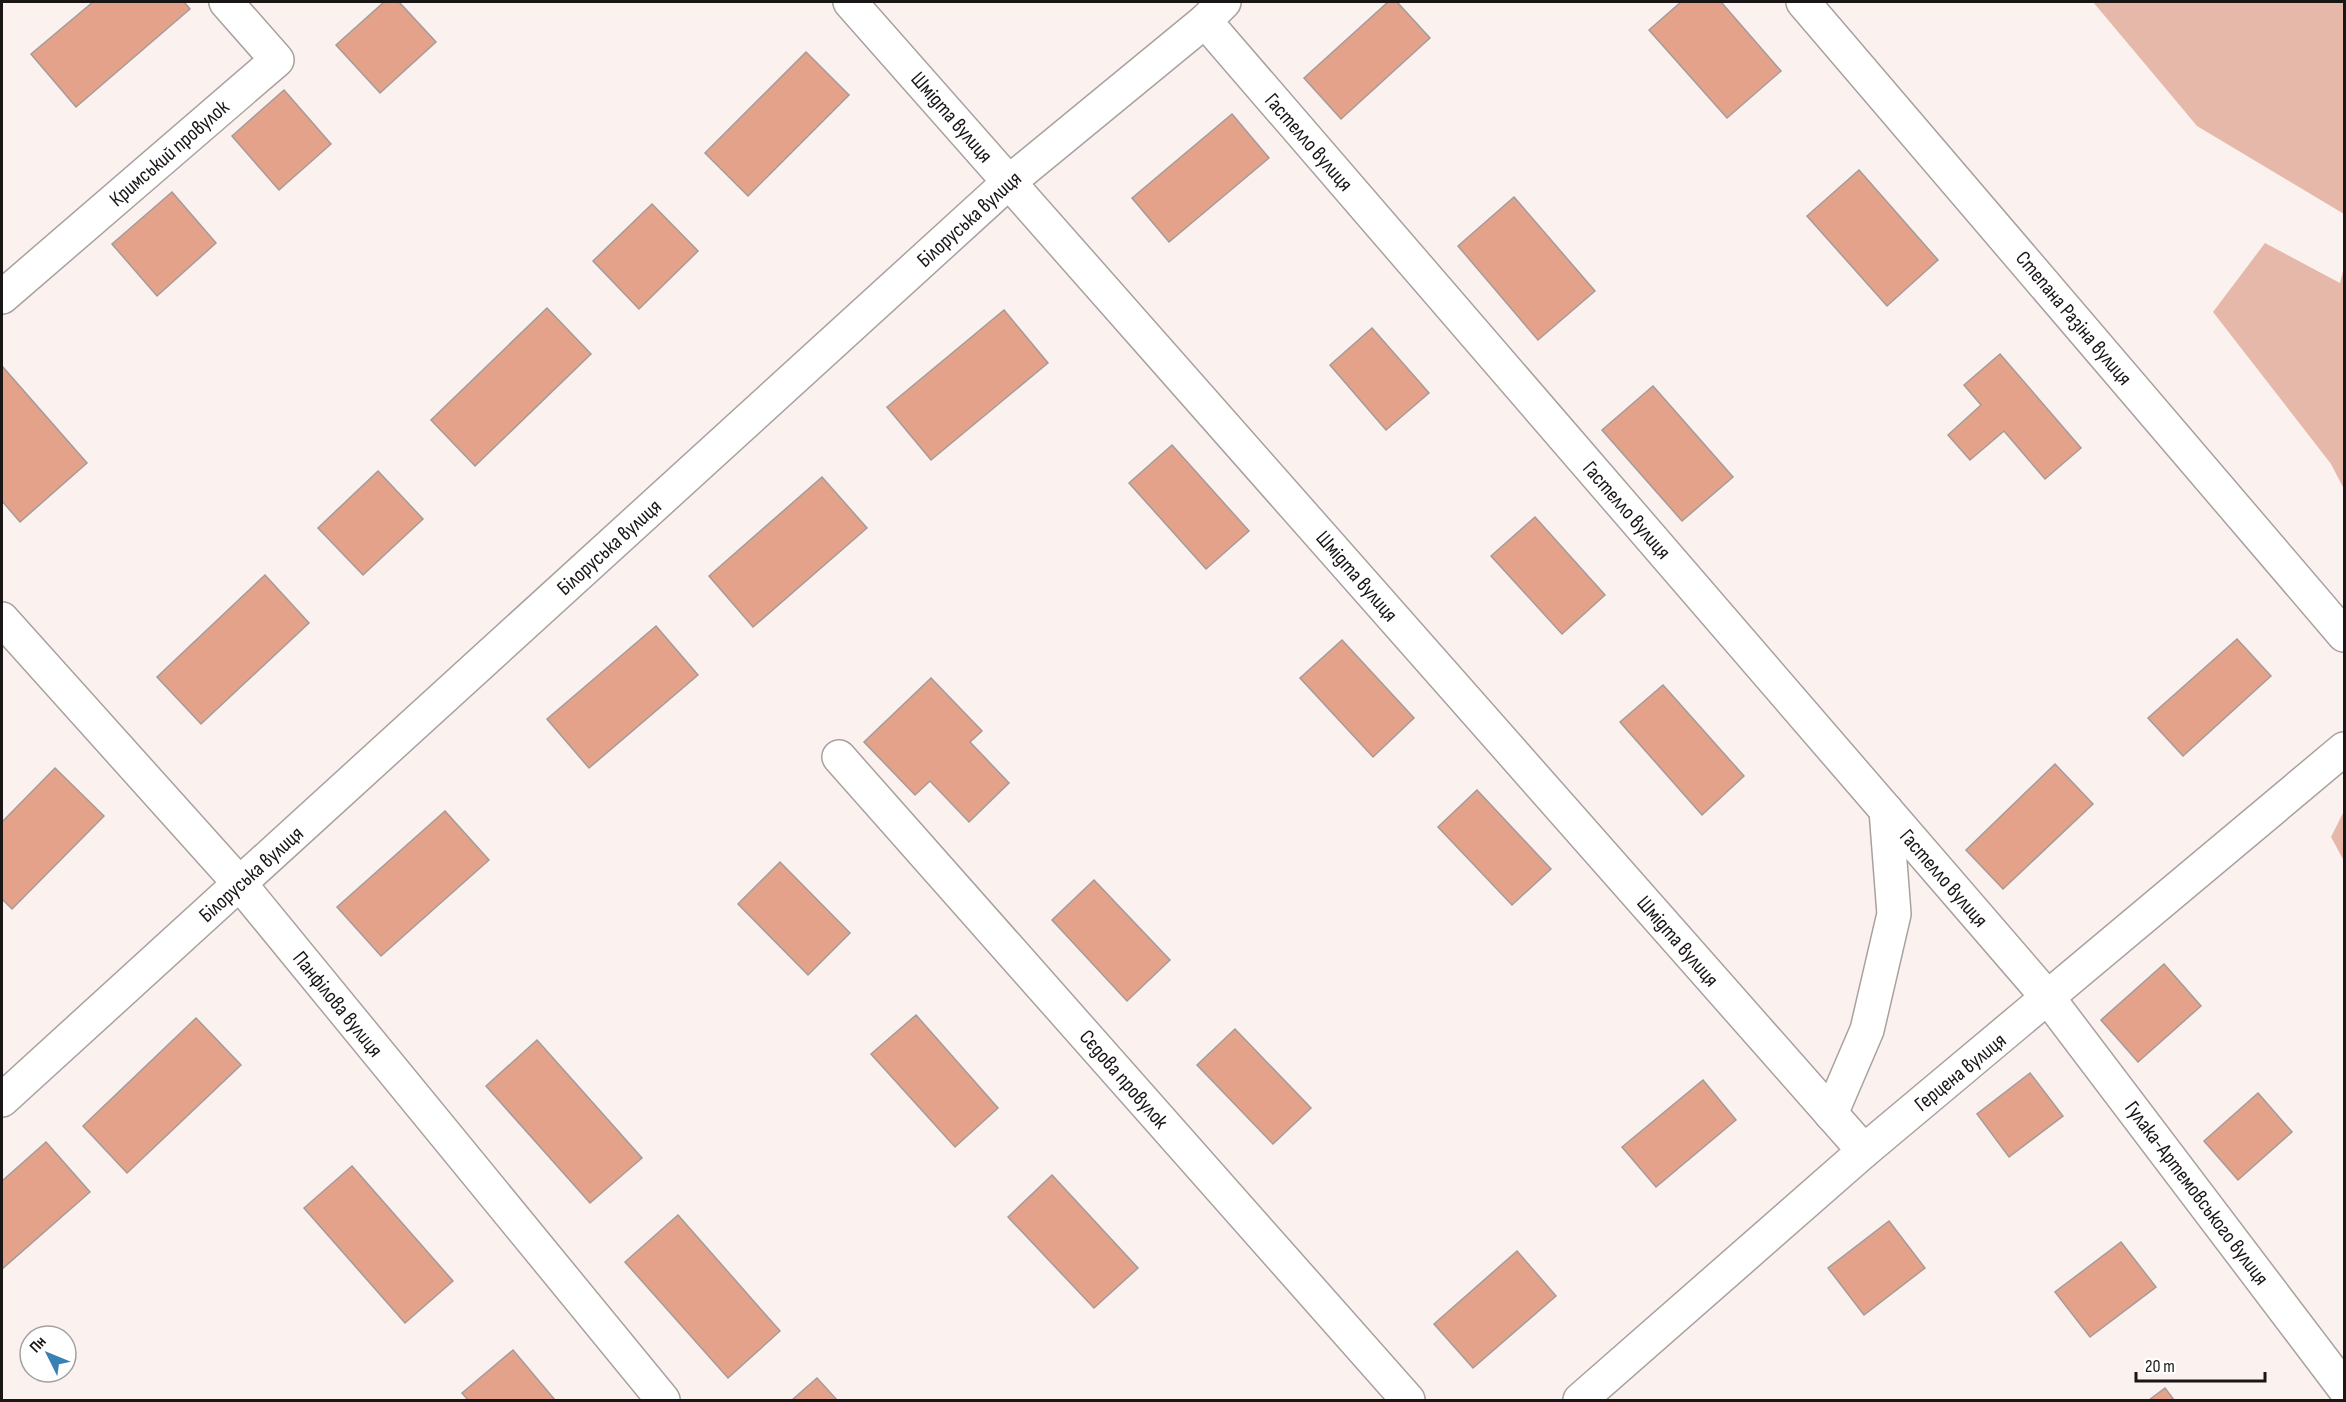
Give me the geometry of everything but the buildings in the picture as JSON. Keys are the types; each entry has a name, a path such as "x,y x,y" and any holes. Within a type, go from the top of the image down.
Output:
{"street":[{"name":"Кримський провулок","path":"2,297 277,60 226,2"},
{"name":"Шмідта вулиця","path":"850,2 1864,1151"},
{"name":"Степана Разіна вулиця","path":"1803,2 2344,635"},
{"name":"Білоруська вулиця","path":"2,1100 1008,182 1214,11"},
{"name":"Гастелло вулиця","path":"1214,11 1886,810 2049,999"},
{"name":"Панфілова вулиця","path":"2,619 240,884 663,1401"},
{"name":"Герцена вулиця","path":"1580,1401 1864,1151 2049,999 2344,748"},
{"name":"Сєдова провулок","path":"839,757 1408,1401"},
{"path":"1831,1114 1867,1030 1894,914 1886,810"},
{"name":"Гулака-Артемовського вулиця","path":"2049,999 2344,1388"}],"shaded area":[{"path":"2093,2 2344,2 2344,214 2197,126"},
{"path":"2265,243 2340,283 2344,267 2344,489 2331,464 2213,312"},
{"path":"2344,811 2344,861 2331,837"}]}
